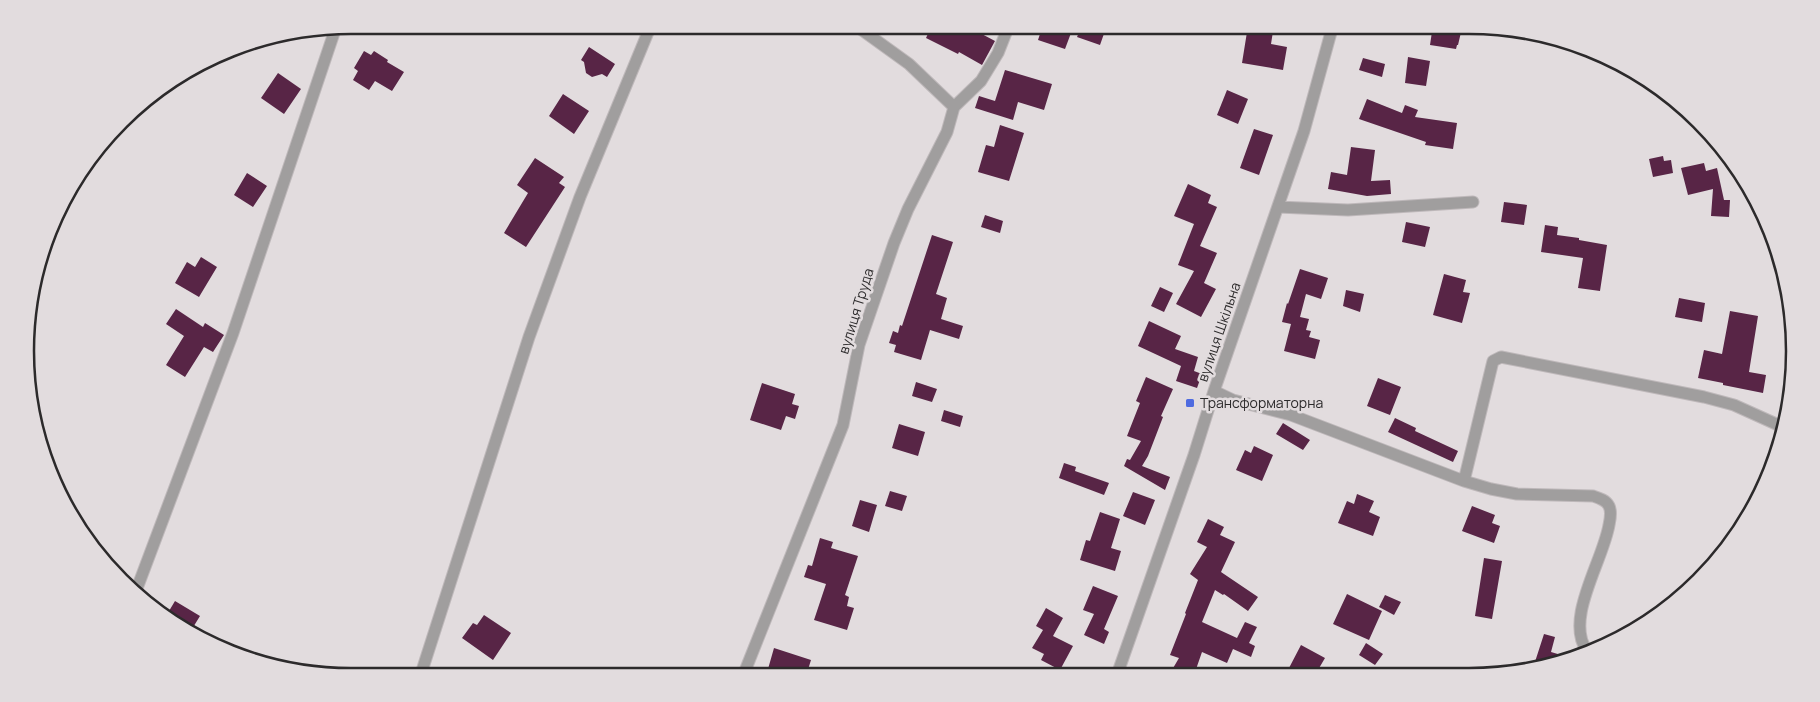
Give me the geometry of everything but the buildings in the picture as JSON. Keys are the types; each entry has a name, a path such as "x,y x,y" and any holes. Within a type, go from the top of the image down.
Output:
{"street":[{"path":"138,586 233,333 334,34"},
{"path":"423,668 529,336 580,197 647,34"},
{"path":"867,34 909,64 954,107 981,81 998,52 1005,34"},
{"name":"вулиця Шкільна","path":"1119,668 1304,130 1331,34"},
{"name":"вулиця Труда","path":"746,668 840,434 859,345 894,243 908,209 947,132 954,107"},
{"path":"1278,207 1348,210 1473,202"},
{"path":"1464,482 1493,361 1501,357 1726,403 1777,425"},
{"path":"1214,391 1233,400 1291,415 1464,482 1517,494 1593,496 1603,500 1609,507 1610,518 1608,534 1588,588 1580,623 1580,638 1585,646"}],"place":[{"name":"Трансформаторна","path":"1190,403"}]}
